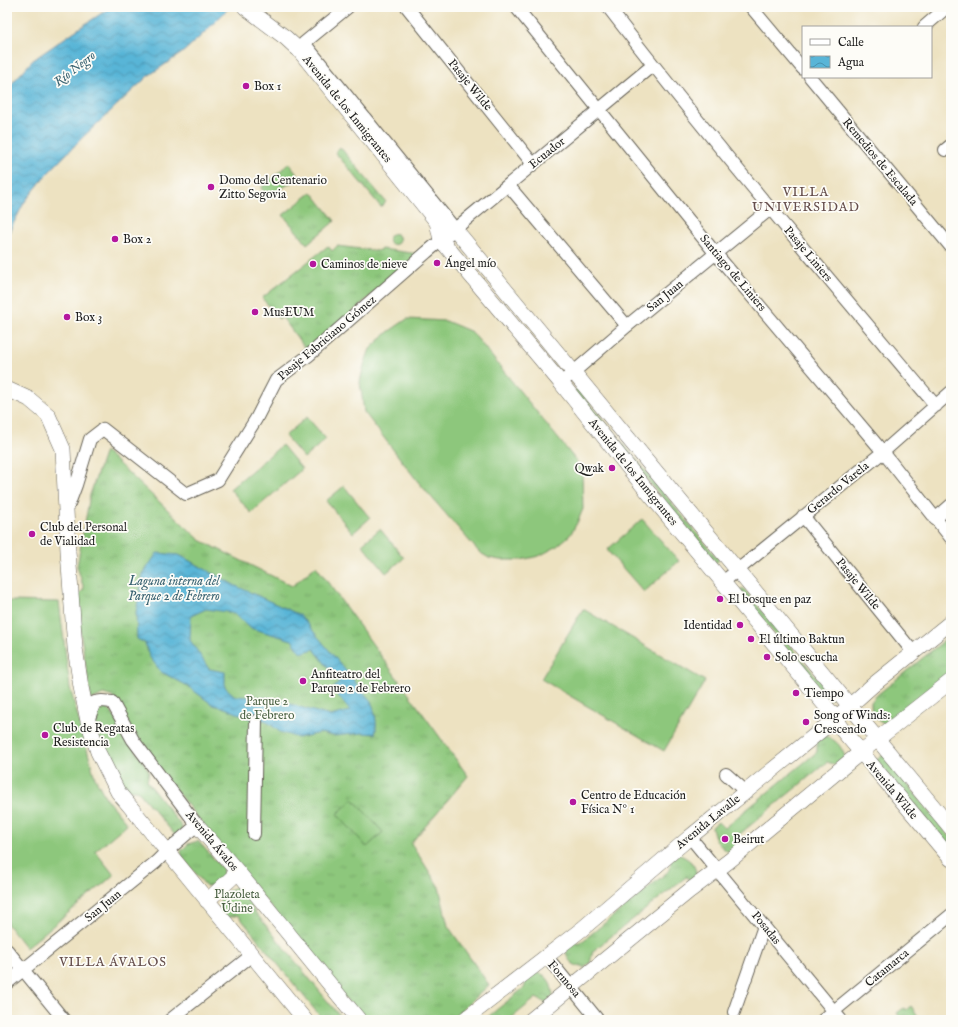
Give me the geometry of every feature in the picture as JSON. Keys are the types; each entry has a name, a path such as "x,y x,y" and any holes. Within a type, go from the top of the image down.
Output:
{"main road":[{"name":"Avenida de los Inmigrantes","path":"246,7 299,50 437,222 442,240 561,383 643,486 835,719"},
{"name":"Avenida de los Inmigrantes","path":"437,222 455,229 849,706"},
{"path":"7,389 29,399 48,414 63,449 68,559 75,648 88,721 98,752 118,792 305,1020"},
{"name":"Avenida Lavalle","path":"464,1020 582,929 745,791 835,719 913,652 951,622"},
{"path":"531,1020 689,890 718,870 860,752 878,740 951,681"},
{"name":"Avenida Wilde","path":"849,706 951,828"},
{"name":"Avenida Wilde","path":"835,719 860,752 951,859"},
{"name":"Avenida Ávalos","path":"197,825 230,856 238,872 359,1020"},
{"path":"207,900 238,872"}],"street":[{"name":"Avenida de los Inmigrantes","path":"348,7 304,43 455,229"},
{"name":"Pasaje Wilde","path":"408,7 534,164"},
{"name":"Santiago de Liniers","path":"516,7 716,254 883,452 951,538"},
{"name":"Pasaje Liniers","path":"608,7 653,66 770,209 936,406"},
{"path":"751,7 802,68"},
{"path":"925,26 947,7"},
{"name":"Ecuador","path":"442,240 653,66"},
{"name":"Remedios de Escalada","path":"811,78 951,247"},
{"path":"508,185 627,326"},
{"name":"San Juan","path":"561,383 627,326 770,209"},
{"name":"Pasaje Fabriciano Gómez","path":"66,510 76,485 90,439 97,432 103,429 186,494 218,480 256,419 276,380 308,356 442,240"},
{"name":"Gerardo Varela","path":"723,582 737,569 883,452 951,392"},
{"path":"935,519 951,505"},
{"name":"Pasaje Wilde","path":"803,516 913,652"},
{"name":"Avenida Ávalos","path":"88,721 95,702 112,702 133,740 197,825"},
{"path":"254,834 256,721"},
{"path":"726,774 745,791"},
{"name":"San Juan","path":"7,984 156,862 197,825"},
{"name":"Posadas","path":"690,837 837,1016"},
{"name":"Catamarca","path":"823,1020 837,1016 951,915"},
{"path":"734,1012 764,926"},
{"path":"7,950 64,1020"},
{"path":"170,1020 252,955"},
{"name":"Formosa","path":"546,956 598,1020"}],"green space":[{"path":"340,147 386,202 381,207 335,152"},
{"path":"289,163 299,176 294,181 268,196 261,188"},
{"path":"312,192 335,221 307,244 283,215"},
{"path":"394,233 398,235 400,239 398,243 394,245 390,243 388,239 390,235"},
{"path":"328,246 332,251 337,246 377,251 381,249 419,254 307,351 282,317 279,319 262,298"},
{"path":"407,319 446,321 472,332 582,468 583,509 570,535 556,547 539,556 521,560 500,560 489,558 479,552 419,483 364,412 360,382 370,349 388,332"},
{"path":"577,388 719,560 716,563 574,391"},
{"path":"307,417 326,439 304,458 285,436"},
{"path":"282,445 302,469 251,513 230,489"},
{"name":"Parque 2 de Febrero","path":"105,451 200,540 292,586 316,566 468,776 411,843 439,887 448,926 489,985 451,1020 363,1020 136,742 113,697 103,694 91,700 78,616 77,596 84,589 77,566 90,495"},
{"path":"344,486 370,518 353,533 326,501"},
{"path":"642,519 679,561 644,592 607,550"},
{"path":"380,529 404,558 386,573 362,544"},
{"path":"743,588 833,697 829,700 739,591"},
{"name":"Club de Regatas Resistencia","path":"7,601 59,602 70,688 95,778 107,800 127,824 95,851 114,875 26,948 7,924"},
{"path":"583,609 705,681 664,751 541,679"},
{"path":"951,635 951,676 884,724 878,720 872,713 871,702 877,695"},
{"path":"100,707 110,710 149,771 147,781 182,827 180,834 175,835 137,790 126,790 109,761 94,723 95,711"},
{"path":"825,736 838,744 845,757 836,765 827,762 735,838 739,847 731,853 723,848 716,840 712,827 718,822 724,828 817,752 817,741"},
{"path":"883,754 951,838 951,850 876,760"},
{"path":"353,799 383,832 367,847 337,814"},
{"path":"198,841 223,869 223,879 217,886 206,886 182,857 181,851 188,844"},
{"path":"678,854 691,862 695,868 696,876 691,881 686,877 593,951 590,963 584,968 572,963 568,958 565,945 573,940 579,944 670,870 671,859"},
{"name":"Plazoleta Údine","path":"240,885 253,897 251,907 343,1020 323,1020 238,915 227,918 220,909 220,900 228,891"},
{"path":"533,973 542,974 550,983 553,995 546,1003 536,998 509,1020 484,1020 525,987 525,977"},
{"path":"911,1006 918,1016 912,1020 902,1020 897,1013 904,1008 906,1010"}],"water":[{"name":"Río Negro","path":"111,7 230,7 182,53 148,76 83,137 47,174 24,203 7,236 7,89 33,60"},
{"name":"Laguna interna del Parque 2 de Febrero","path":"157,553 179,555 236,586 300,615 370,700 376,717 375,734 363,733 334,736 320,733 298,738 280,732 265,720 256,721 225,708 213,705 186,685 161,672 149,656 145,643 137,639 136,612 143,574","holes":["206,609 234,613 250,628 292,640 301,653 314,649 339,682 333,689 350,711 330,716 270,698 235,696 225,687 225,672 209,669 190,640 191,616"]}],"place":[{"name":"Box 1","path":"246,86"},
{"name":"Domo del Centenario Zitto Segovia","path":"211,187"},
{"name":"Box 2","path":"115,239"},
{"name":"Ángel mío","path":"437,263"},
{"name":"Caminos de nieve","path":"313,264"},
{"name":"MusEUM","path":"255,312"},
{"name":"Box 3","path":"67,317"},
{"name":"Qwak","path":"612,468"},
{"name":"Club del Personal de Vialidad","path":"32,534"},
{"name":"El bosque en paz","path":"720,599"},
{"name":"Identidad","path":"740,625"},
{"name":"El último Baktun","path":"751,639"},
{"name":"Solo escucha","path":"767,657"},
{"name":"Anfiteatro del Parque 2 de Febrero","path":"303,681"},
{"name":"Tiempo","path":"796,693"},
{"name":"Song of Winds: Crescendo","path":"806,722"},
{"name":"Club de Regatas Resistencia","path":"45,735"},
{"name":"Centro de Educación Física Nº 1","path":"573,802"},
{"name":"Beirut","path":"725,839"}],"district":[{"name":"VILLA UNIVERSIDAD","path":"806,200"},
{"name":"VILLA ÁVALOS","path":"113,962"}]}
